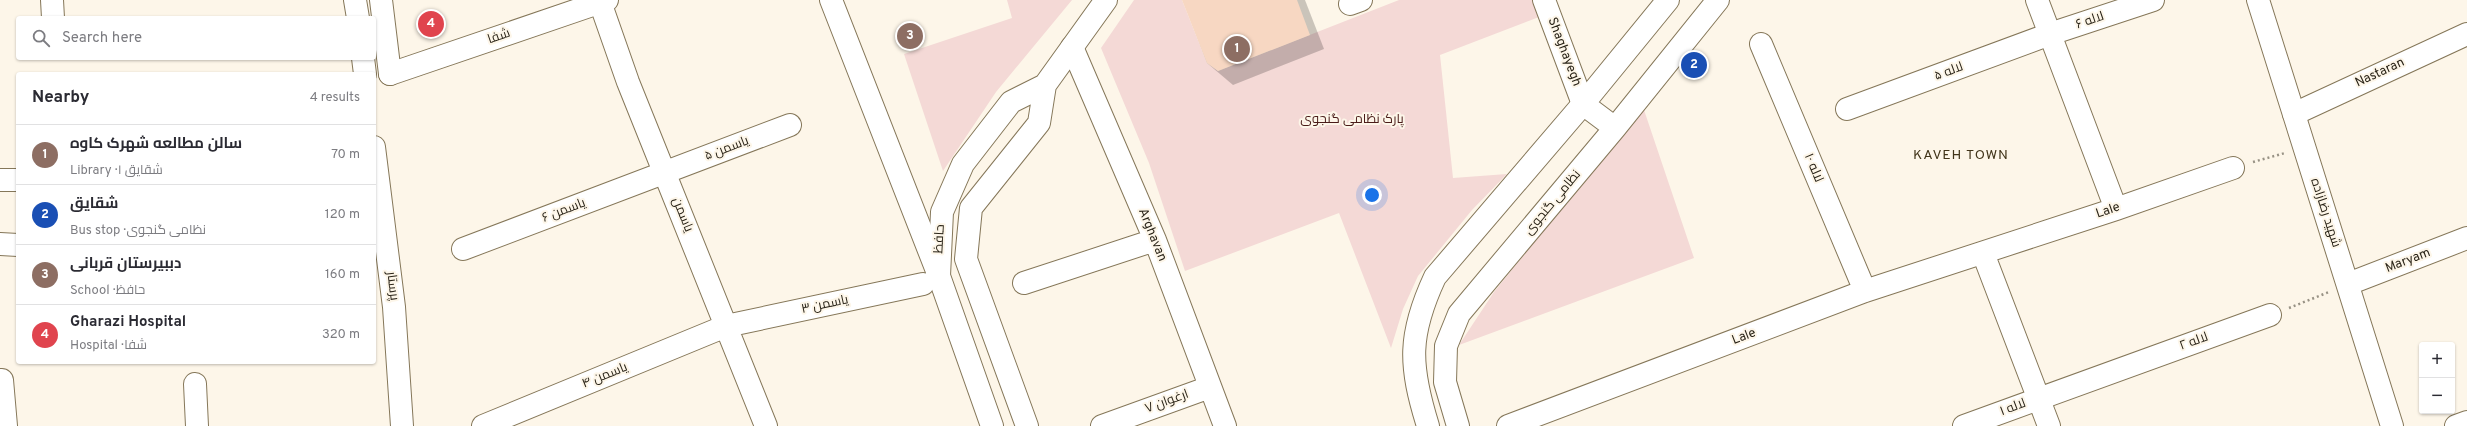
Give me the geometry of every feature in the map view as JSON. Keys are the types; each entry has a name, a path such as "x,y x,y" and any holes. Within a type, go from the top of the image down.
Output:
{"street":[{"path":"52,0 53,16"},
{"path":"355,0 358,16"},
{"name":"شفا","path":"381,0 390,74 603,1"},
{"path":"831,0 931,280"},
{"name":"حافظ","path":"1024,416 966,259 971,208 1039,123 1045,85 1106,0"},
{"name":"Shaghayegh","path":"1544,0 1583,104"},
{"path":"1428,426 1414,368 1414,333 1423,302 1435,277 1583,104 1668,0"},
{"name":"نظامی گنجوی","path":"1458,426 1445,382 1446,346 1459,314 1615,128 1718,0"},
{"path":"2037,0 2116,209"},
{"name":"لاله ۶","path":"2050,34 2153,0"},
{"name":"شهید رضازاده","path":"2258,0 2392,426"},
{"name":"یاسمن","path":"603,1 628,82 766,426"},
{"name":"لاله ۵","path":"1847,109 2050,34"},
{"name":"Nastaran","path":"2294,114 2465,34"},
{"name":"لاله ۱۰","path":"1761,44 1865,291"},
{"name":"Arghavan","path":"1072,47 1156,240 1225,426"},
{"path":"363,60 365,72"},
{"name":"حافظ","path":"989,425 931,280 942,212 963,164 1011,102 1045,85"},
{"path":"1583,104 1615,128"},
{"name":"یاسمن ۵","path":"665,172 790,125"},
{"name":"Lale","path":"1508,426 1865,291 2116,209 2233,168"},
{"name":"یاسمن ۶","path":"463,249 665,172"},
{"name":"پرستار","path":"376,174 381,255 394,307 402,426"},
{"path":"0,180 16,180"},
{"name":"Maryam","path":"2348,284 2467,238"},
{"path":"1024,283 1156,240"},
{"path":"0,244 16,245"},
{"path":"1983,253 2049,426"},
{"name":"یاسمن ۳","path":"726,326 931,280"},
{"name":"لاله ۲","path":"2039,398 2270,315"},
{"name":"یاسمن ۴","path":"483,426 726,326"},
{"path":"0,380 2,380 6,426"},
{"path":"195,384 197,426"},
{"name":"ارغوان ۷","path":"1102,426 1210,387"},
{"name":"لاله ۱","path":"1964,426 2039,398"},
{"path":"989,425 1024,416"},
{"path":"2456,426 2467,422"}],"path":[{"path":"2233,168 2304,148"},
{"path":"2270,315 2348,284"}],"green space":[{"path":"1007,0 1072,0 996,92 943,171 904,54 1012,18"},
{"name":"پارک نظامی گنجوی","path":"1134,0 1182,0 1207,63 1218,71 1399,0 1533,0 1539,17 1440,55 1453,178 1507,174 1472,210 1418,276 1403,309 1391,348 1339,213 1185,271 1149,163 1101,48"},
{"path":"1643,107 1694,258 1459,345 1494,292"}],"building":[{"path":"1182,0 1297,0 1310,35 1218,71 1207,63"}],"place":[{"name":"Gharazi Hospital","path":"431,24"},
{"name":"دببیرستان قربانی","path":"910,36"},
{"name":"سالن مطالعه شهرک کاوه","path":"1237,49"},
{"name":"شقایق","path":"1694,65"}],"district":[{"name":"KAVEH TOWN","path":"1961,155"}]}
